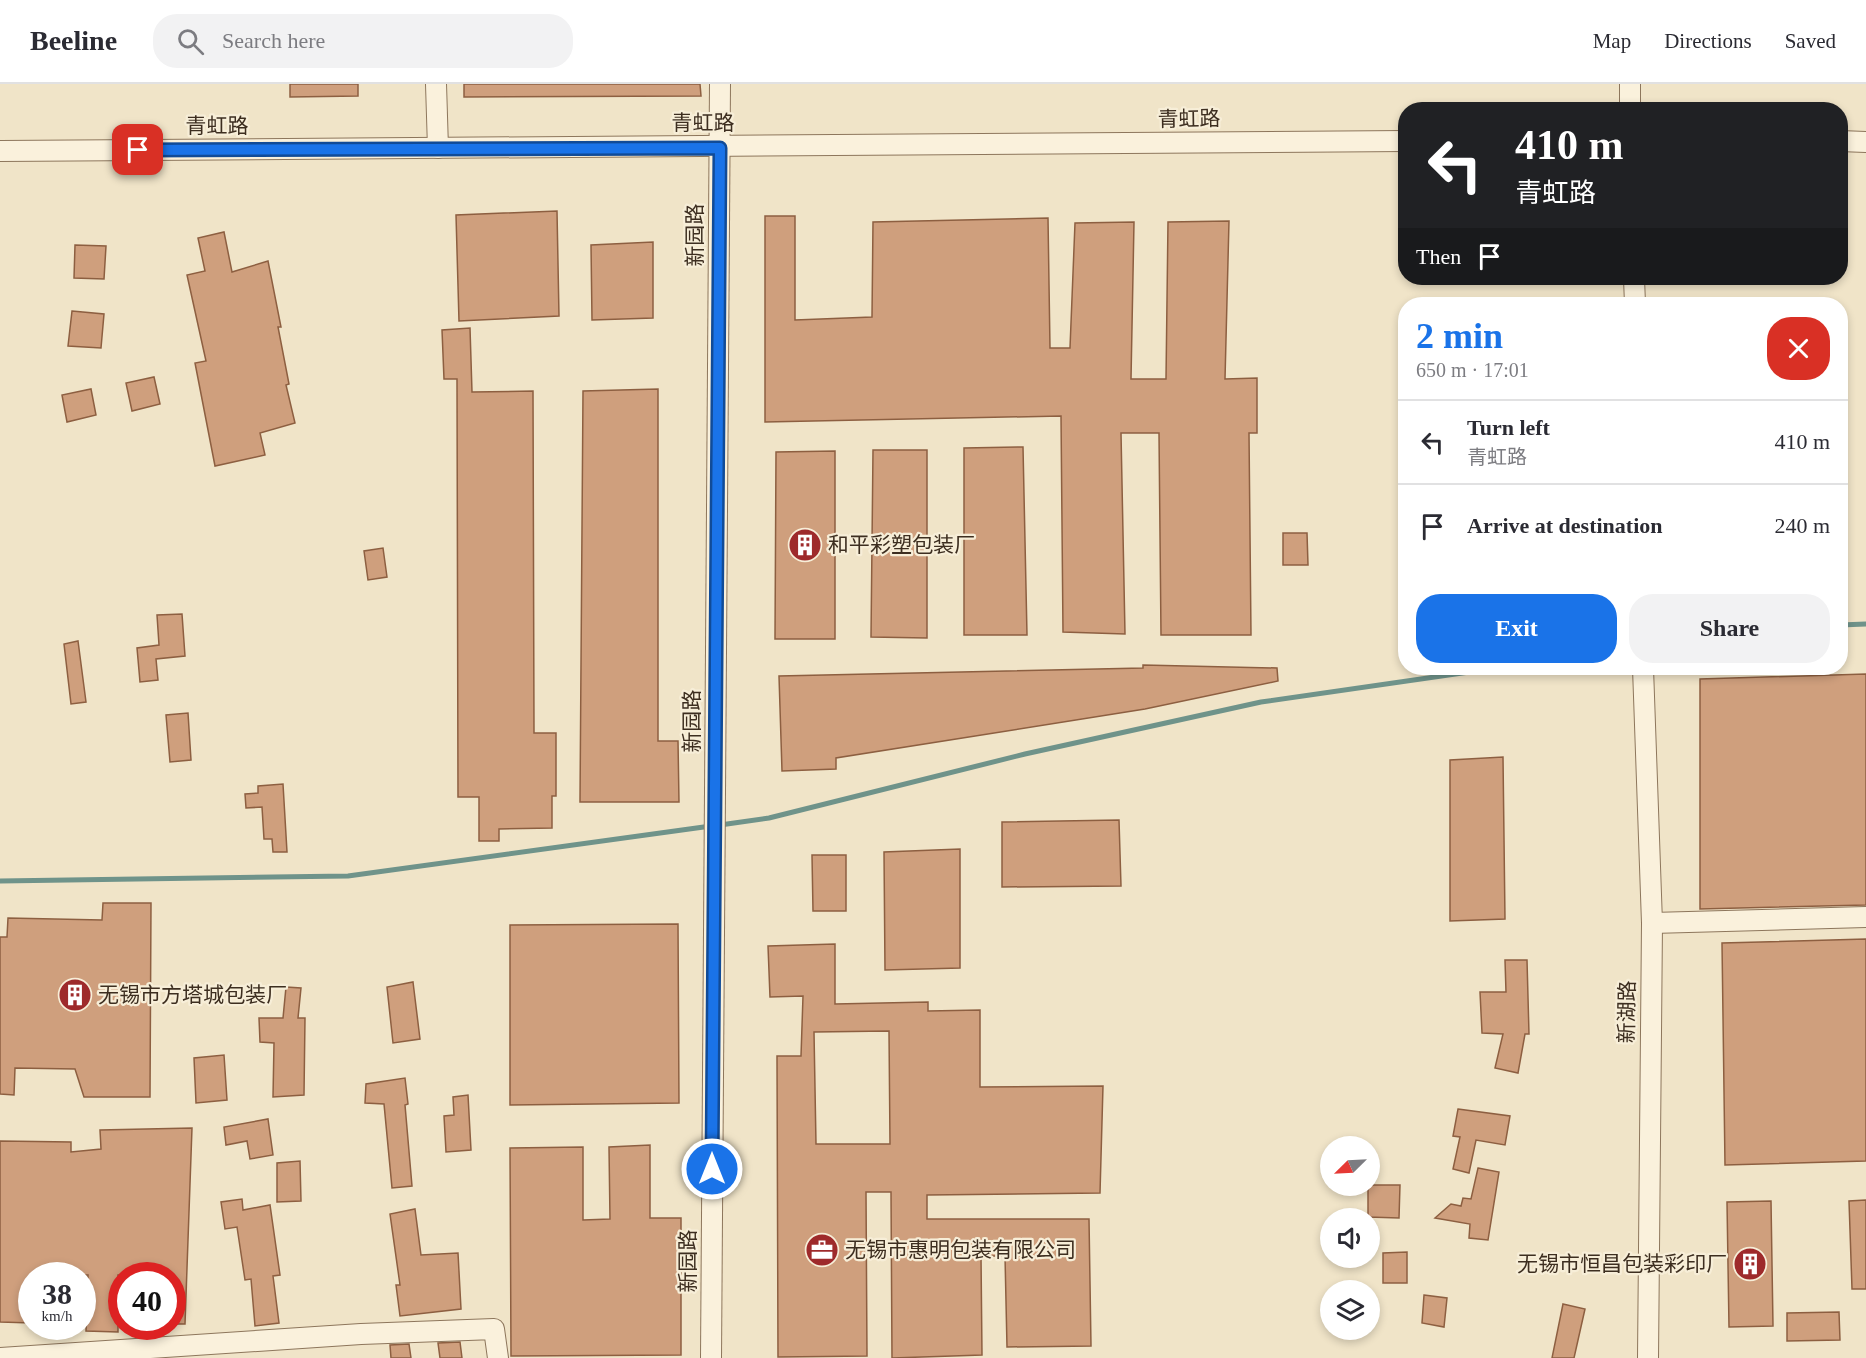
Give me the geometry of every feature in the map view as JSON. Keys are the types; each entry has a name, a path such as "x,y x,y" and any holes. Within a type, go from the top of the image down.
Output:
{"street":[{"path":"436,84 438,148"},
{"name":"新园路","path":"711,1358 720,84"},
{"path":"1630,84 1630,102"},
{"name":"青虹路","path":"0,151 720,148 1398,141"},
{"path":"1848,141 1866,142"},
{"name":"新湖路","path":"1643,675 1652,923 1648,1358"},
{"path":"1652,923 1866,917"},
{"path":"0,1358 361,1334 494,1329 498,1358"}],"building":[{"path":"290,84 358,84 358,96 290,97"},
{"path":"464,84 700,84 701,96 464,97"},
{"path":"557,211 559,316 459,321 456,215"},
{"path":"765,216 795,216 795,320 872,317 873,222 1048,218 1050,348 1070,348 1075,223 1134,222 1131,379 1166,379 1168,222 1229,221 1225,379 1257,378 1257,433 1249,433 1251,635 1161,635 1159,433 1121,433 1125,634 1063,632 1061,416 765,422"},
{"path":"224,232 232,272 268,261 281,327 278,327 289,384 286,385 295,423 260,433 265,455 215,466 195,363 206,361 187,275 205,271 198,238"},
{"path":"653,242 653,318 592,320 591,245"},
{"path":"75,245 106,246 104,279 74,278"},
{"path":"72,311 104,314 101,348 68,346"},
{"path":"470,328 472,392 533,391 534,733 556,733 556,796 552,796 552,828 499,829 499,841 479,841 479,797 458,797 457,379 444,379 442,330"},
{"path":"154,377 160,404 132,411 126,383"},
{"path":"91,389 96,415 67,422 62,395"},
{"path":"658,389 658,741 678,741 679,802 580,802 583,391"},
{"path":"1023,447 1027,635 964,635 964,448"},
{"path":"873,450 927,450 927,638 871,637"},
{"name":"和平彩塑包装厂","path":"835,451 835,639 775,639 776,452"},
{"path":"1283,533 1307,533 1308,565 1283,565"},
{"path":"383,548 387,577 368,580 364,551"},
{"path":"182,614 185,656 156,659 158,680 140,682 137,648 159,645 157,615"},
{"path":"78,641 86,702 71,704 64,644"},
{"path":"1143,665 1277,668 1278,681 1145,709 836,758 836,769 782,771 779,676 1143,668"},
{"path":"1866,674 1866,905 1700,909 1700,679"},
{"path":"188,713 191,760 170,762 166,715"},
{"path":"1503,757 1505,919 1450,921 1450,760"},
{"path":"283,784 287,852 273,852 272,839 264,839 262,807 246,808 245,794 258,793 258,786"},
{"path":"1119,820 1121,886 1002,887 1002,822"},
{"path":"960,849 960,968 885,970 884,852"},
{"path":"812,855 846,855 846,911 813,911"},
{"name":"无锡市方塔城包装厂","path":"103,903 151,903 150,1097 84,1097 75,1069 15,1068 14,1095 0,1094 0,937 7,937 8,918 102,920"},
{"path":"678,924 679,1103 510,1105 510,925"},
{"path":"1866,939 1866,1161 1725,1165 1722,943"},
{"path":"835,944 835,1004 928,1002 928,1011 980,1010 980,1087 1103,1086 1100,1193 927,1195 927,1219 1089,1219 1091,1346 1007,1347 1005,1256 981,1256 982,1355 892,1358 891,1192 866,1192 867,1356 778,1357 777,1056 801,1056 803,996 770,997 768,946","holes":["889,1031 890,1144 816,1144 814,1032"]},
{"path":"1505,960 1527,960 1529,1034 1525,1034 1518,1073 1495,1068 1503,1034 1482,1033 1480,992 1506,992"},
{"path":"413,982 420,1039 393,1043 387,987"},
{"path":"286,987 301,988 298,1018 305,1018 304,1095 273,1097 274,1043 260,1042 259,1018 283,1018"},
{"path":"224,1055 227,1100 196,1103 194,1058"},
{"path":"405,1078 412,1186 392,1188 384,1104 365,1103 366,1084"},
{"path":"468,1095 471,1150 446,1152 444,1116 454,1115 453,1097"},
{"path":"1458,1109 1510,1116 1505,1145 1476,1140 1469,1173 1453,1169 1460,1137 1453,1136"},
{"path":"268,1119 273,1155 250,1159 247,1141 226,1145 224,1127"},
{"path":"192,1128 186,1296 186,1262 108,1262 108,1332 96,1331 96,1262 18,1262 18,1323 0,1322 0,1141 71,1142 71,1152 101,1149 100,1130"},
{"path":"650,1145 650,1218 681,1218 681,1355 511,1356 510,1148 583,1147 583,1220 610,1219 609,1147"},
{"path":"300,1161 301,1201 277,1202 277,1163"},
{"path":"1478,1168 1499,1172 1488,1240 1469,1238 1470,1224 1435,1218 1451,1204 1461,1206 1463,1198 1471,1199"},
{"path":"1380,1185 1400,1185 1399,1218 1380,1217 1380,1208 1368,1208 1368,1196 1380,1196"},
{"path":"242,1199 243,1210 270,1205 280,1275 273,1276 279,1323 255,1326 251,1279 245,1280 237,1227 225,1229 221,1202"},
{"path":"1866,1200 1866,1289 1852,1289 1849,1201"},
{"name":"无锡市恒昌包装彩印厂","path":"1771,1201 1773,1326 1729,1327 1727,1202"},
{"path":"415,1209 421,1255 458,1253 461,1309 400,1316 396,1285 400,1285 390,1214"},
{"path":"1407,1252 1407,1283 1383,1283 1383,1253"},
{"path":"1424,1295 1447,1298 1444,1327 1422,1323"},
{"path":"1563,1304 1585,1309 1574,1358 1552,1358"},
{"path":"1839,1312 1840,1340 1787,1341 1787,1313"},
{"path":"460,1342 462,1358 440,1358 438,1343"},
{"path":"409,1344 411,1358 391,1358 390,1345"}],"waterway":[{"path":"1848,625 1866,624"},
{"path":"720,825 769,818 1025,754 1261,702 1448,675"},
{"path":"0,881 348,876 711,826"}],"place":[{"name":"和平彩塑包装厂","path":"805,545"},
{"name":"无锡市方塔城包装厂","path":"75,995"},
{"name":"无锡市惠明包装有限公司","path":"822,1250"},
{"name":"无锡市恒昌包装彩印厂","path":"1750,1264"}],"route":[{"path":"138,150 720,148 712,1169"}]}
